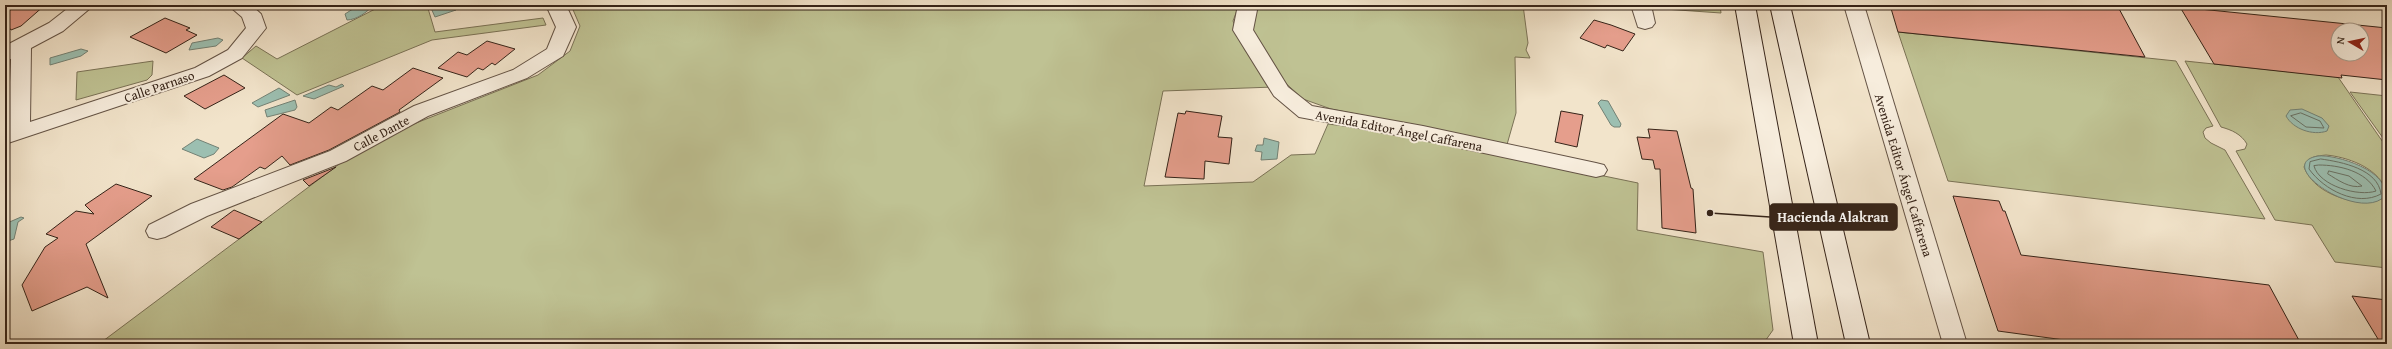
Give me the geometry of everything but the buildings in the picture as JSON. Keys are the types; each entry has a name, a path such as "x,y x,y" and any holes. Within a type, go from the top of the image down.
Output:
{"street":[{"path":"13,50 56,27 84,5"},
{"name":"Calle Parnaso","path":"13,50 12,134 158,88 202,72 235,54 256,28 251,14 238,5"},
{"name":"Calle Dante","path":"157,231 199,210 338,156 421,111 520,74 556,52 566,26 556,5"},
{"name":"Avenida Editor Ángel Caffarena","path":"1248,5 1243,30 1281,91 1306,112 1423,133 1596,170"},
{"path":"1745,5 1806,344"},
{"path":"1780,5 1858,344"},
{"name":"Avenida Editor Ángel Caffarena","path":"1854,5 1955,344"}],"green space":[{"path":"383,5 427,5 435,32 543,18 546,25 432,40 297,95 242,58 256,46 277,59"},
{"path":"571,5 1239,5 1233,21 1245,50 1274,87 1163,91 1144,186 1253,182 1291,155 1315,154 1328,124 1385,131 1638,183 1637,230 1763,252 1773,330 1763,344 99,344 342,162 411,125 538,75 570,51 580,26"},
{"path":"1255,5 1523,5 1528,43 1526,50 1530,58 1515,57 1516,113 1506,148 1447,132 1331,109 1303,99 1279,77 1252,29"},
{"path":"1649,5 1720,5 1721,13 1650,8"},
{"path":"1898,32 2176,61 2213,126 2206,128 2203,132 2205,138 2211,143 2225,150 2265,219 1948,181"},
{"path":"153,61 152,75 147,80 76,100 77,72"},
{"path":"2185,61 2338,77 2387,148 2387,268 2335,262 2312,225 2275,220 2236,151 2245,149 2247,144 2236,133 2221,127","holes":["2326,155 2360,164 2368,169 2375,174 2385,188 2370,202 2360,202 2341,198 2322,189 2308,175 2304,167 2305,163 2313,157"]},
{"path":"2350,92 2387,96 2387,139 2383,138"}],"water":[{"path":"359,5 373,5 362,15 354,19 347,20 345,14"},
{"path":"434,5 452,5 446,7 456,10 435,17 431,8"},
{"path":"218,38 223,40 216,46 189,50 192,43"},
{"path":"81,49 88,51 81,56 50,65 50,58"},
{"path":"342,84 344,86 314,99 303,96 329,85 336,87"},
{"path":"279,88 290,95 258,107 252,103"},
{"path":"295,100 297,107 295,110 267,117 265,110"},
{"path":"1601,100 1608,101 1621,124 1620,127 1614,127 1611,125 1598,103"},
{"path":"2302,109 2322,118 2329,126 2327,131 2316,133 2310,132 2293,125 2286,116 2290,110"},
{"path":"1264,138 1279,142 1277,159 1261,160 1262,152 1255,151 1257,145 1263,145"},
{"path":"197,139 219,148 214,154 204,158 182,149"},
{"path":"2318,156 2326,156 2348,161 2371,172 2379,179 2384,188 2384,197 2372,203 2356,202 2339,197 2324,189 2312,179 2305,169 2307,161"},
{"path":"21,217 24,218 18,222 14,239 5,242 5,224"}],"place":[{"name":"Hacienda Alakran","path":"1710,213"}]}
